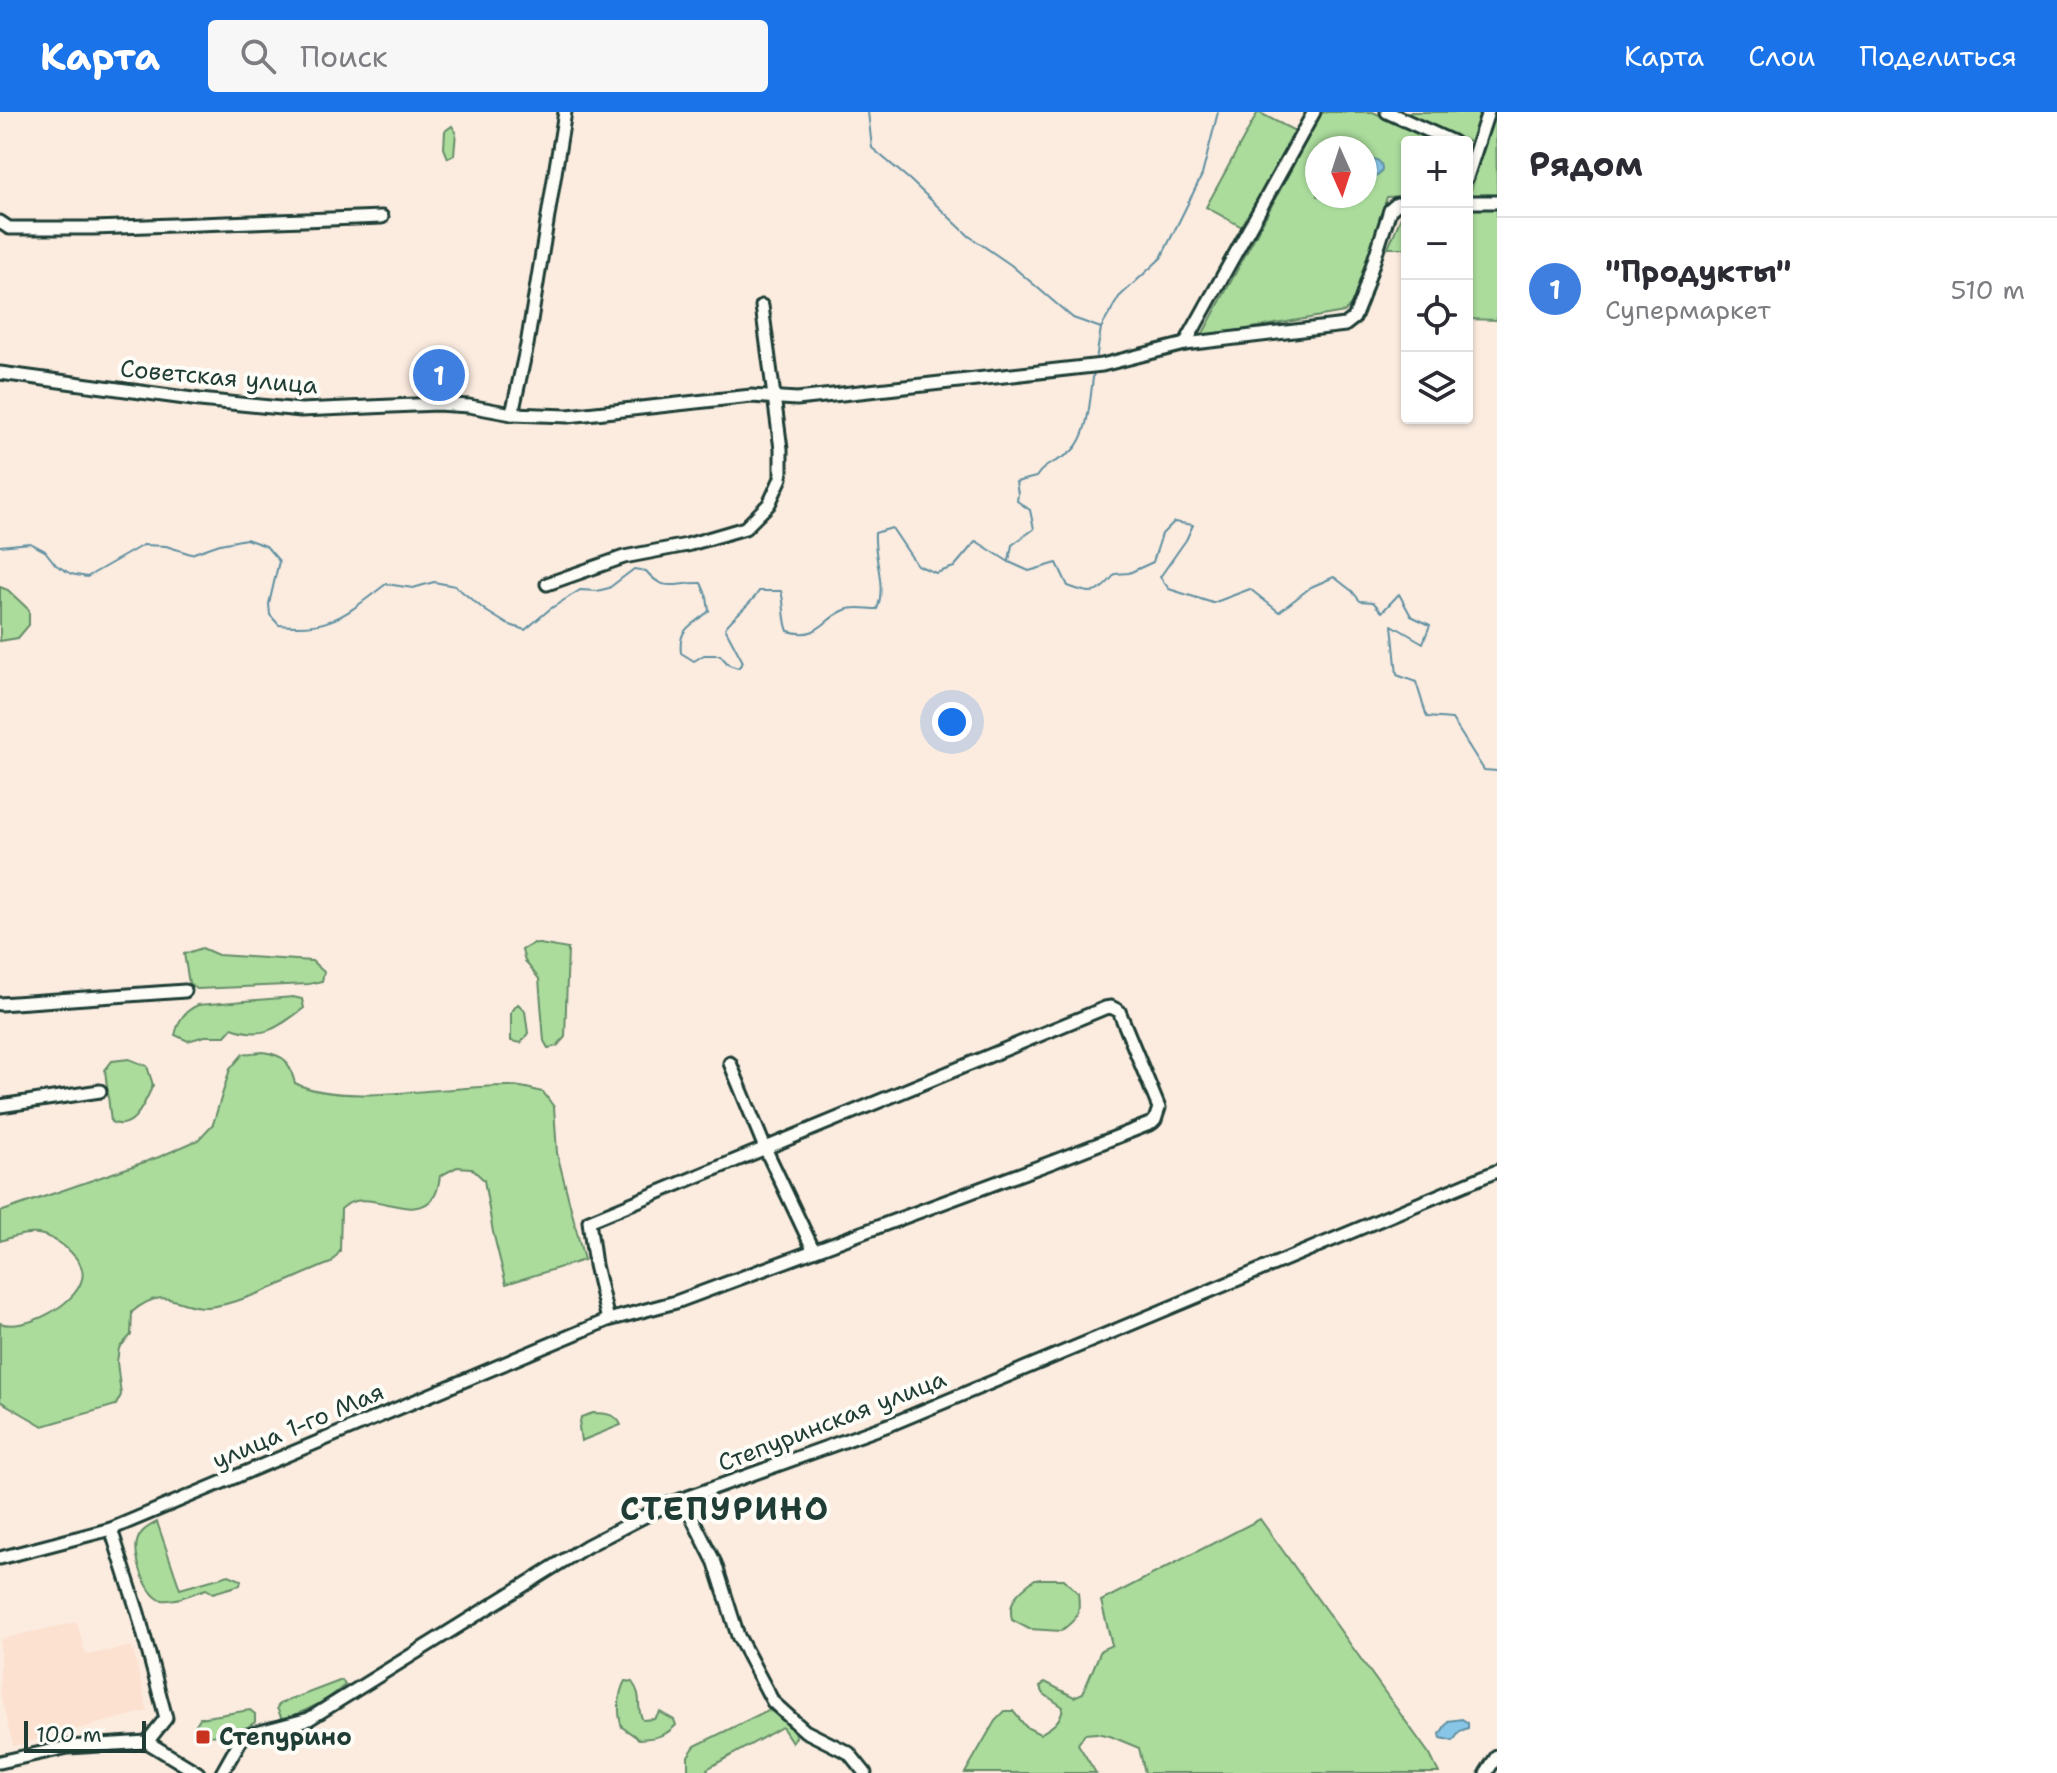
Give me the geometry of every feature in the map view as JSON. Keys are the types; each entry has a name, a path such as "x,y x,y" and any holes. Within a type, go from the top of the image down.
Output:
{"street":[{"path":"512,414 527,345 565,112"},
{"path":"1185,344 1314,112"},
{"path":"1387,112 1440,136"},
{"path":"1473,146 1488,112"},
{"path":"1473,202 1497,202"},
{"name":"Советская улица","path":"0,373 301,410 437,404 512,414 568,416 751,396 797,399 1102,365 1185,344 1345,325 1354,318 1362,298 1390,210 1401,204"},
{"path":"0,222 9,228 94,228 382,217"},
{"path":"547,584 624,557 687,545 745,528 769,504 781,478 781,449 762,306"},
{"path":"0,1004 185,991"},
{"name":"улица 1-го Мая","path":"0,1558 111,1529 608,1320 676,1302 1055,1161 1155,1120 1159,1108 1119,1011 1111,1007 765,1148"},
{"path":"730,1063 765,1148 813,1249"},
{"path":"0,1106 100,1091"},
{"path":"608,1320 595,1265 589,1221 765,1148"},
{"name":"Степуринская улица","path":"222,1773 245,1736 309,1719 587,1546 666,1505 937,1405 1497,1171"},
{"path":"683,1500 715,1563 738,1636 773,1702 805,1731 849,1753 865,1773"},
{"path":"111,1529 138,1613 166,1718 147,1742"},
{"path":"0,1762 78,1745 147,1742 198,1773"},
{"path":"1486,1773 1497,1756"}],"shaded area":[{"path":"77,1622 86,1655 132,1646 148,1711 13,1746 0,1694 0,1639"}],"green space":[{"path":"1258,112 1295,131 1242,227 1206,207"},
{"path":"1322,112 1373,112 1423,136 1401,136 1401,196 1387,197 1353,303 1344,312 1201,337 1305,144 1305,208 1377,208 1377,136 1309,136"},
{"path":"1400,112 1483,112 1473,140 1473,136 1456,136"},
{"path":"1496,112 1497,197 1473,196 1473,184"},
{"path":"452,126 456,132 454,155 448,158 444,148 445,131"},
{"path":"1473,209 1497,209 1497,320 1473,319"},
{"path":"1401,217 1401,248 1388,248"},
{"path":"0,587 8,590 29,610 29,625 18,638 0,641"},
{"path":"534,943 568,949 565,1037 557,1046 548,1048 544,1041 539,979 525,961 522,950"},
{"path":"202,948 218,955 312,961 324,972 322,981 197,989 189,983 184,954"},
{"path":"293,997 302,999 304,1008 271,1030 254,1033 232,1028 225,1036 205,1036 188,1041 175,1035 182,1017 198,1005"},
{"path":"518,1004 525,1011 528,1033 521,1043 511,1041 511,1012"},
{"path":"263,1052 282,1058 295,1083 341,1094 489,1086 524,1087 543,1092 554,1107 557,1153 584,1260 506,1284 484,1180 471,1168 457,1167 440,1176 435,1195 428,1203 418,1207 362,1200 351,1202 341,1209 340,1251 331,1263 222,1305 197,1307 163,1298 154,1299 132,1312 131,1335 119,1348 117,1362 121,1395 116,1405 43,1426 0,1401 0,1323 22,1324 60,1307 78,1289 82,1272 70,1252 43,1235 27,1234 0,1241 0,1212 159,1157 198,1140 213,1124 230,1069 243,1054"},
{"path":"129,1059 147,1066 153,1085 138,1114 132,1120 119,1124 111,1122 105,1070 112,1061"},
{"path":"593,1413 613,1416 621,1425 581,1441 581,1417"},
{"path":"1260,1519 1430,1755 1439,1773 1145,1773 1139,1748 1096,1733 1085,1734 1078,1744 1096,1773 965,1773 995,1721 1005,1711 1013,1711 1026,1727 1040,1734 1055,1724 1063,1707 1044,1694 1040,1687 1045,1682 1074,1697 1083,1693 1101,1650 1112,1645 1101,1601"},
{"path":"157,1522 180,1589 229,1575 241,1580 240,1585 213,1593 206,1589 173,1600 156,1597 142,1574 136,1546 141,1533"},
{"path":"1035,1579 1064,1579 1078,1593 1077,1615 1061,1631 1029,1629 1012,1620 1013,1601"},
{"path":"342,1680 345,1685 331,1696 282,1719 277,1708 279,1704"},
{"path":"625,1681 632,1682 636,1687 643,1720 654,1719 660,1712 674,1720 676,1725 659,1736 639,1739 622,1727 619,1704"},
{"path":"250,1710 255,1714 255,1722 242,1730 219,1735 197,1735 195,1726 200,1718"},
{"path":"768,1710 789,1724 796,1737 792,1742 782,1727 707,1769 709,1773 688,1771 688,1756 695,1746"}],"water":[{"path":"1377,160 1381,164 1381,172 1377,176"},
{"path":"1462,1719 1468,1723 1468,1728 1460,1731 1453,1741 1441,1738 1440,1734 1448,1721"}],"waterway":[{"path":"868,112 872,148 969,236 1011,265 1073,318 1101,328"},
{"path":"1096,360 1101,328 1119,297 1161,258 1202,175 1218,112"},
{"path":"1009,561 1012,545 1034,529 1030,510 1017,501 1016,482 1036,477 1078,444 1086,424 1094,371"},
{"path":"0,546 30,543 45,551 56,565 71,574 87,577 143,545 166,546 191,554 246,539 266,546 279,561 269,604 270,615 279,625 297,626 325,623 337,618 386,584 413,588 434,582 455,586 486,611 507,624 525,630 580,590 609,588 634,569 646,571 665,585 701,583 709,611 684,632 681,653 694,661 704,655 720,655 729,665 738,668 743,662 725,628 759,591 781,591 788,631 799,633 814,631 849,609 877,609 881,591 875,533 892,528 917,565 936,573 954,567 976,541 1029,571 1057,563 1068,586 1094,592 1115,574 1129,573 1153,562 1162,534 1174,522 1193,525 1160,577 1169,589 1213,603 1250,589 1279,612 1311,587 1334,577 1360,601 1373,602 1382,612 1399,594 1411,616 1430,625 1423,643 1392,625 1397,675 1416,682 1427,717 1452,719 1484,770 1497,771"}],"place":[{"name":"\"Продукты\"","path":"439,375"},
{"name":"Степурино","path":"203,1737"}],"district":[{"name":"СТЕПУРИНО","path":"725,1508"}]}
